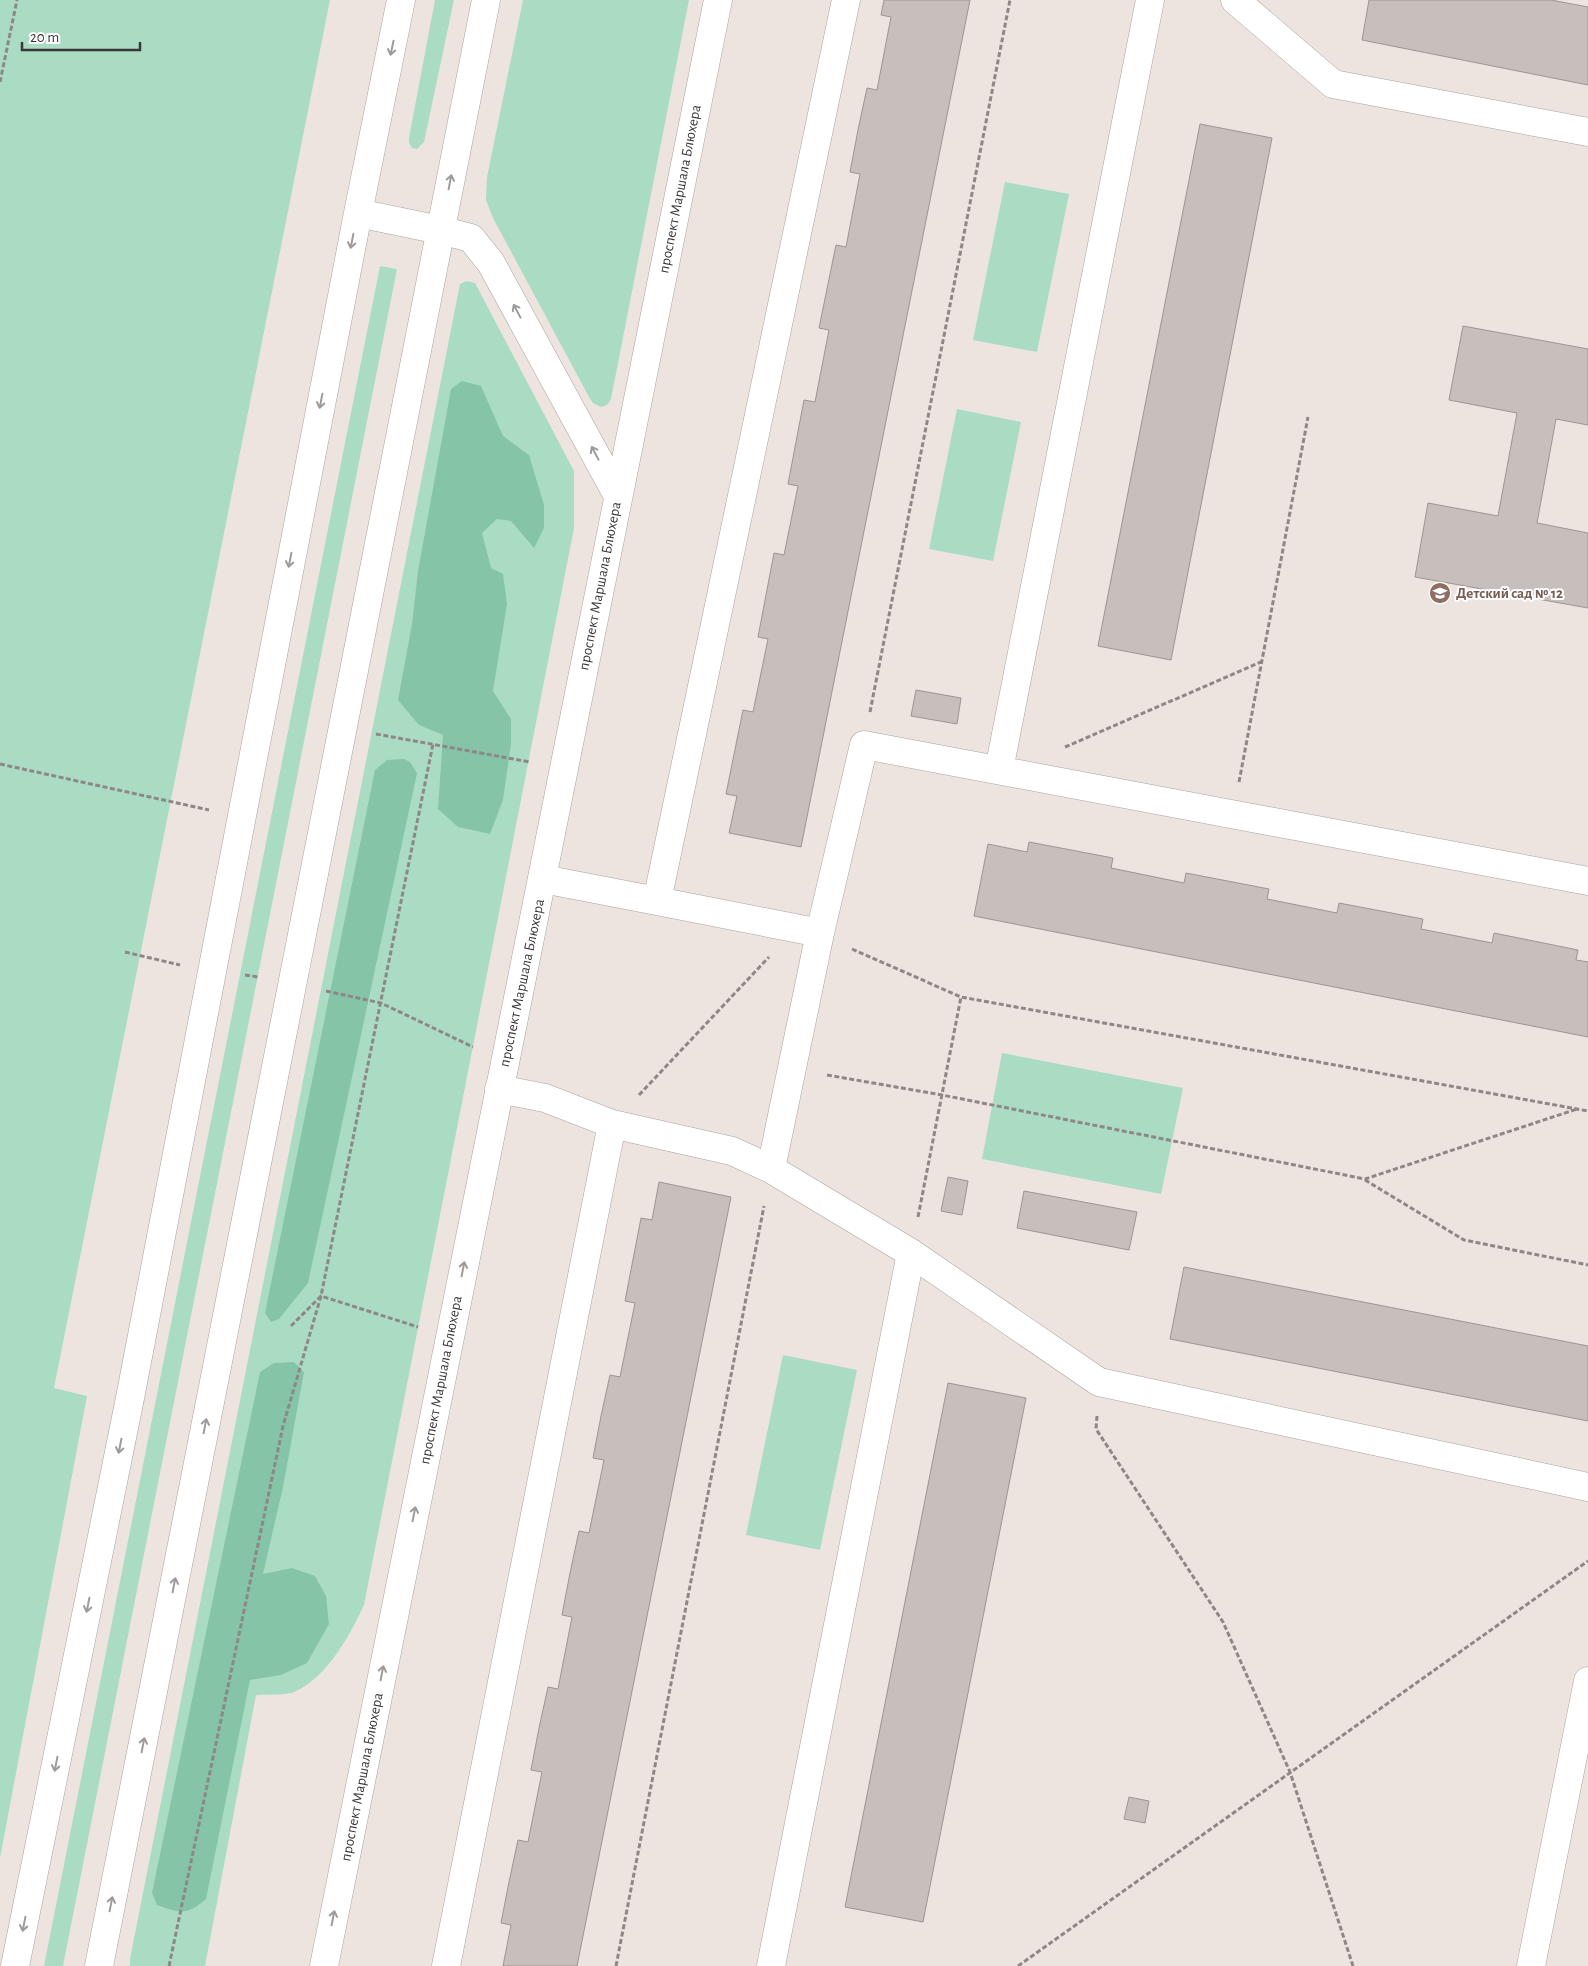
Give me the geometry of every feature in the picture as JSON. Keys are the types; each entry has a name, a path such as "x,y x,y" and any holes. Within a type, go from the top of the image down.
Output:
{"main road":[{"path":"15,1966 130,1398 240,817 401,0"},
{"path":"99,1966 486,0"},
{"name":"проспект Маршала Блюхера","path":"324,1966 718,0"},
{"path":"657,901 846,0"},
{"path":"999,770 1150,0"},
{"path":"1235,0 1333,84 1588,132"},
{"path":"358,213 471,238 491,263 618,496"},
{"path":"771,1170 792,1068 808,931 864,745 1588,881"},
{"path":"543,879 808,931"},
{"path":"502,1076 545,1098 612,1124 732,1151 771,1170 911,1253 1099,1382 1588,1487"},
{"path":"446,1966 612,1124"},
{"path":"771,1966 911,1253"},
{"path":"1531,1966 1588,1681"}],"path":[{"path":"0,82 17,0"},
{"path":"864,745 1010,0"},
{"path":"1233,814 1308,417"},
{"path":"1057,751 1262,662"},
{"path":"342,727 565,769"},
{"path":"169,1966 283,1426 321,1296 433,744"},
{"path":"0,764 240,817"},
{"path":"612,1124 808,931 961,997 1588,1111"},
{"path":"292,984 381,1003 502,1076"},
{"path":"911,1253 961,997"},
{"path":"792,1068 942,1095 1365,1180 1464,1240 1588,1265"},
{"path":"1365,1180 1577,1109"},
{"path":"616,1966 771,1170"},
{"path":"291,1326 321,1296"},
{"path":"321,1296 450,1337"},
{"path":"1099,1382 1096,1429 1223,1622 1290,1772 1353,1966"},
{"path":"1018,1966 1588,1561"}],"green space":[{"path":"0,0 330,0 54,1388 87,1396 0,1858"},
{"path":"435,0 454,0 424,142 417,149 412,148 409,138"},
{"path":"523,0 689,0 611,399 607,405 601,407 593,403 589,397 493,218 486,200 487,177"},
{"path":"1005,182 1069,194 1037,352 973,340"},
{"path":"380,266 397,269 63,1966 44,1966"},
{"path":"467,281 475,283 574,471 574,528 364,1605 336,1655 317,1677 294,1692 256,1695 205,1966 130,1966 460,284"},
{"path":"462,381 481,386 503,436 529,455 544,505 544,528 534,548 511,521 497,519 482,533 491,568 503,574 507,604 493,691 511,719 511,744 503,800 490,834 458,827 438,809 443,735 419,725 398,700 412,624 418,571 451,389"},
{"path":"957,409 1021,422 993,561 929,549"},
{"path":"404,759 410,762 417,773 308,1283 279,1319 271,1322 265,1313 375,770 387,760"},
{"path":"1002,1053 1183,1088 1161,1194 982,1159"},
{"path":"783,1355 857,1370 820,1550 746,1535"},
{"path":"294,1362 304,1372 283,1487 263,1574 292,1568 315,1576 326,1596 329,1624 307,1663 281,1675 250,1680 206,1899 188,1910 171,1910 157,1905 152,1893 260,1372 274,1363"}],"building":[{"path":"884,0 970,0 801,847 729,833 737,796 726,794 743,710 753,712 768,639 758,637 774,553 784,555 798,486 788,484 804,400 815,402 829,330 819,328 836,245 846,247 860,174 850,172 858,130 867,88 877,90 891,17 881,15"},
{"path":"1369,0 1551,0 1588,7 1588,85 1362,40"},
{"path":"1200,124 1272,138 1171,660 1098,646"},
{"path":"1463,326 1588,349 1588,425 1556,419 1537,523 1588,533 1588,608 1415,577 1428,503 1498,516 1517,413 1449,400"},
{"path":"916,690 961,698 957,724 911,716"},
{"path":"1029,842 1113,858 1111,868 1184,883 1186,873 1269,889 1267,899 1337,913 1339,903 1423,919 1421,929 1492,943 1494,933 1578,950 1576,960 1588,962 1588,1037 974,916 988,844 1027,852"},
{"path":"948,1177 968,1181 962,1215 941,1211"},
{"path":"659,1182 731,1197 577,1966 503,1966 511,1925 501,1923 509,1882 518,1840 528,1842 542,1772 531,1770 539,1728 548,1687 558,1689 572,1617 562,1615 570,1573 579,1531 589,1533 604,1460 593,1458 601,1416 610,1375 620,1377 635,1303 625,1301 641,1218 652,1220"},
{"path":"1024,1191 1137,1212 1129,1250 1017,1228"},
{"path":"1184,1267 1588,1346 1588,1421 1170,1339"},
{"path":"948,1383 1026,1398 923,1922 845,1907"},
{"path":"1129,1797 1149,1801 1145,1823 1124,1819"}],"place":[{"name":"Детский сад № 12","path":"1440,593"}]}
